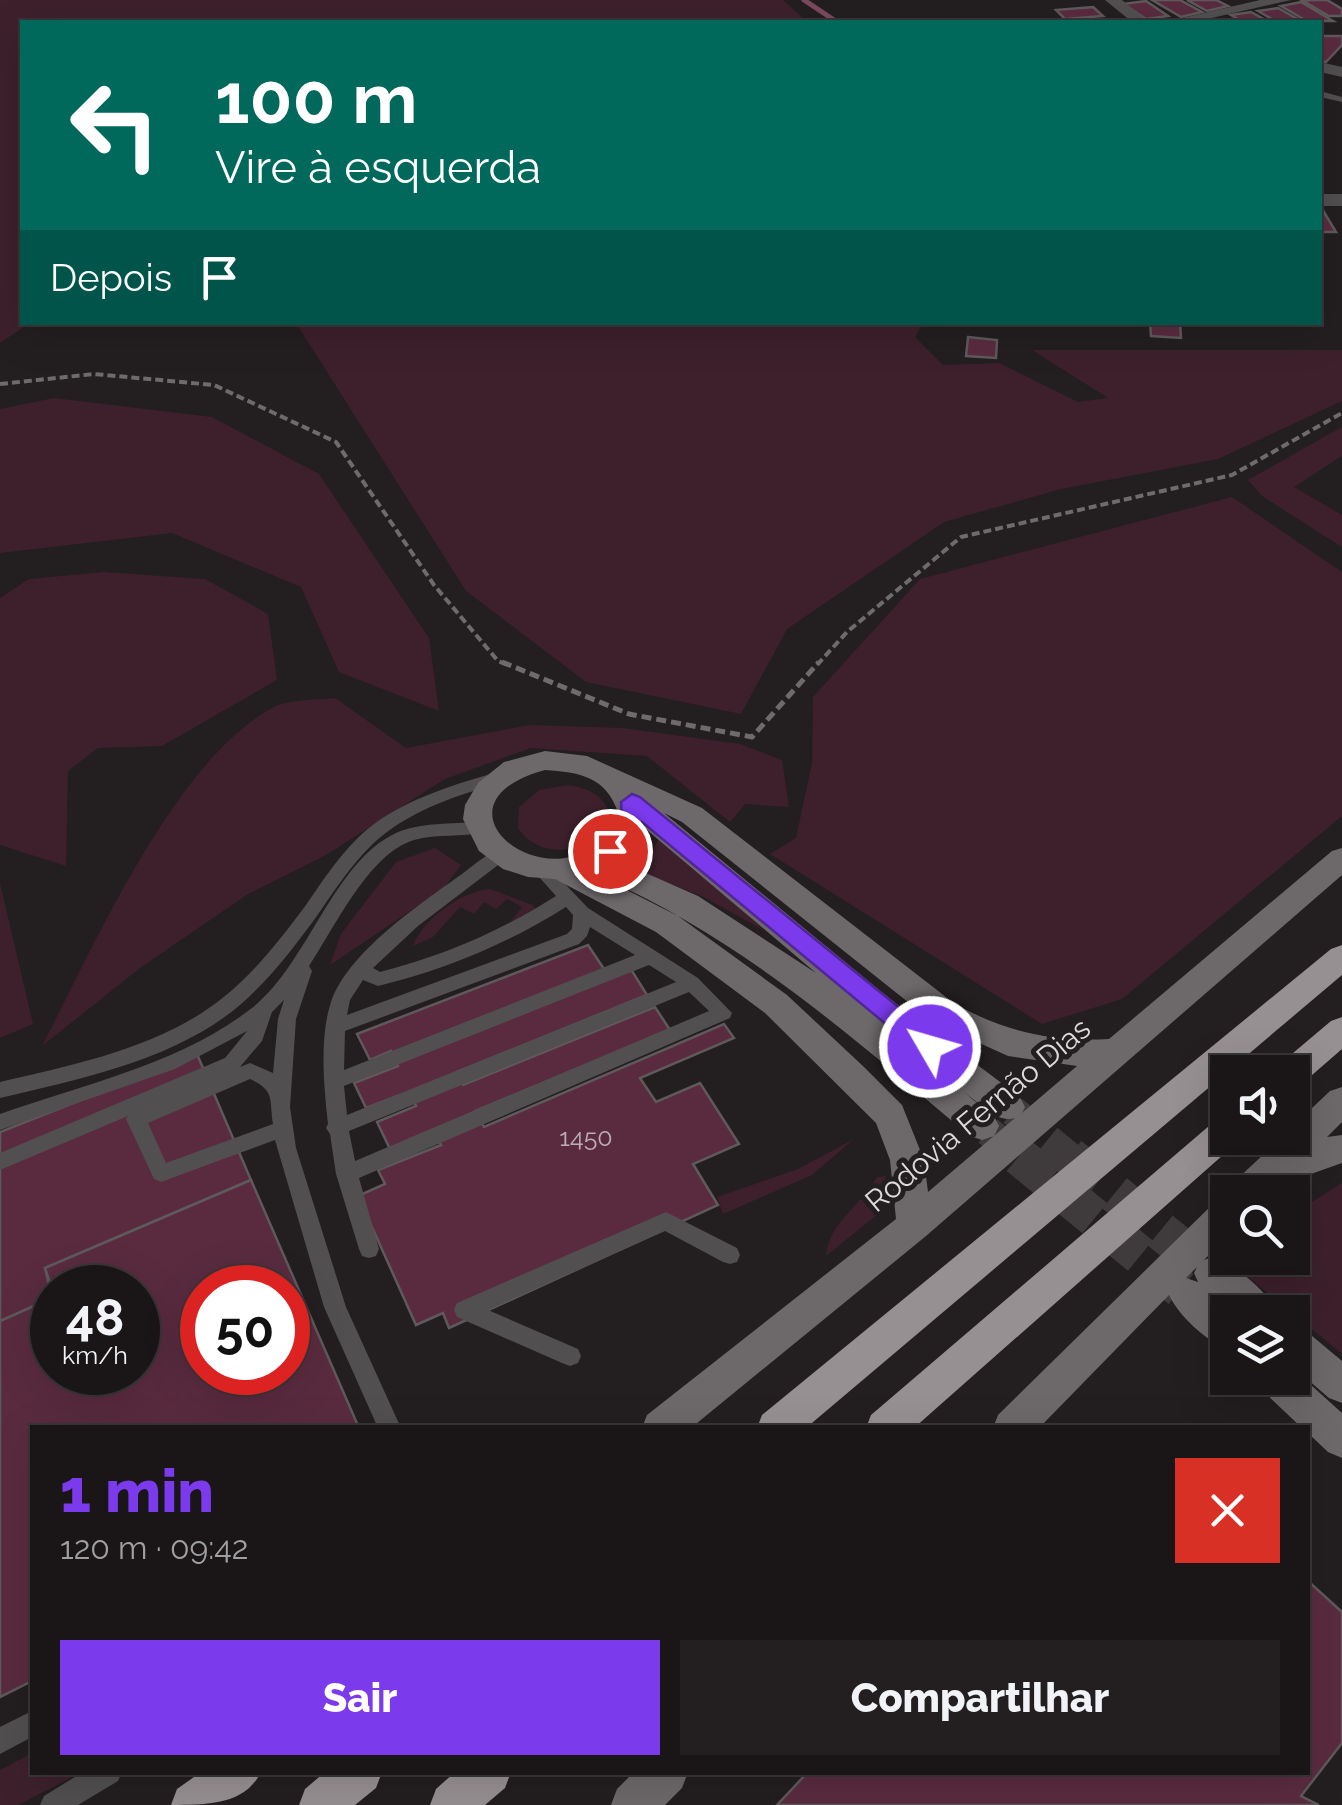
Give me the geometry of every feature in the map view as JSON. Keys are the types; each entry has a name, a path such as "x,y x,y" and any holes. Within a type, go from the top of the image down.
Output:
{"highway":[{"path":"780,1425 1342,957"},
{"path":"1310,1058 1342,1030"},
{"path":"888,1425 1210,1146"},
{"path":"193,1805 235,1775"},
{"path":"321,1805 356,1775"},
{"path":"452,1805 486,1775"}],"main road":[{"path":"982,1126 726,927 658,889 565,874 500,855 479,828 481,801 500,777 521,766 570,760 613,776 692,815 944,1013 975,1031 1031,1052 1068,1056 1119,1052"},
{"path":"565,874 610,851 625,836 632,820 632,802 626,788 613,776"},
{"path":"632,802 878,1007 1008,1106"},
{"name":"Rodovia Fernão Dias","path":"665,1425 914,1225 1342,859"},
{"path":"565,874 680,932 776,1004 852,1076 890,1115 907,1160 914,1225"},
{"path":"1265,1175 1342,1101"},
{"path":"1278,1175 1342,1148"},
{"path":"1015,1425 1210,1230"},
{"path":"1210,1301 1200,1284 1223,1295"},
{"path":"1310,1357 1342,1385"},
{"path":"1294,1395 1342,1439"},
{"path":"633,1805 663,1775"}],"street":[{"path":"1113,0 1138,20"},
{"path":"1182,20 1283,0"}],"lane":[{"path":"0,1090 67,1074 188,1030 232,1001 297,930 349,857 392,820 444,794 500,777"},
{"path":"0,1122 172,1061 264,1008 306,961 364,868 380,852 404,836 479,828"},
{"path":"369,1249 336,1128 332,1084 342,998 360,970 444,896 500,855"},
{"path":"336,1027 573,938 581,931 582,914 565,874 525,926 427,969 378,979 360,970"},
{"path":"346,1174 723,1013 692,983 582,914"},
{"path":"332,1084 652,956"},
{"path":"306,961 287,1020 281,1093 284,1128 335,1307 389,1425"},
{"path":"336,1128 692,983"},
{"path":"0,1162 232,1064 255,1036 264,1008"},
{"path":"281,1093 270,1080 250,1071 136,1120 161,1173 284,1128"},
{"path":"570,1356 465,1310 666,1221 730,1255"},
{"path":"0,1740 30,1725"},
{"path":"52,1805 104,1775"}],"path":[{"path":"0,384 94,374 214,385 301,425 336,442 434,584 498,661 629,714 752,737 846,632 961,537 1232,475 1342,414"}],"shaded area":[{"path":"0,0 783,0 805,20 20,20 20,325 27,325 0,343"},
{"path":"297,325 922,325 915,337 943,365 999,363 1078,402 1108,398 1032,350 1342,350 1342,401 1218,459 1061,489 944,522 787,629 741,714 586,682 466,591"},
{"path":"54,398 212,417 319,474 429,638 439,711 339,672 301,587 172,533 0,553 0,409"},
{"path":"1342,427 1342,456 1294,487 1342,515 1342,547 1262,496 1248,480"},
{"path":"1232,497 1342,572 1342,816 1122,999 1042,1024 770,854 796,838 812,763 813,697 920,579"},
{"path":"104,572 205,579 268,614 277,680 162,746 98,748 68,771 66,866 0,845 0,598 29,579"},
{"path":"335,698 406,748 530,725 623,728 740,744 782,760 789,807 745,804 730,822 647,756 531,748 445,779 326,855 248,894 140,968 42,1046 140,859 203,768 238,732 274,707"},
{"path":"568,785 592,792 605,805 609,811 603,832 570,849 536,845 518,828 519,807 539,790"},
{"path":"660,836 765,931 702,896 632,869 650,856"},
{"path":"435,848 461,865 444,888 330,965 341,934 396,862"},
{"path":"0,883 33,1024 0,1038"},
{"path":"490,889 533,905 536,912 520,922 511,921 522,907 507,899 496,909 484,902 474,914 460,907 433,937 413,946 425,926 445,908 468,895"},
{"path":"854,1139 812,1175 723,1214 717,1197 798,1169"},
{"path":"886,1176 884,1209 826,1256 839,1224 877,1177"},
{"path":"1342,1183 1342,1354 1310,1328 1310,1295 1270,1295 1246,1275 1310,1275 1310,1203"},
{"path":"30,1754 30,1775 76,1775 18,1805 0,1805 0,1770"}],"building":[{"path":"1152,0 1180,0 1202,12 1181,17"},
{"path":"1187,0 1216,0 1228,6 1207,11"},
{"path":"1327,0 1342,9 1342,16 1329,16 1303,1"},
{"path":"1146,1 1168,16 1146,19 1123,4"},
{"path":"1301,2 1333,21 1305,20 1281,6"},
{"path":"1093,7 1103,16 1065,19 1056,10"},
{"path":"1278,8 1299,20 1274,20 1258,11"},
{"path":"1251,12 1265,20 1240,20 1231,15"},
{"path":"1322,36 1342,36 1342,45 1326,62 1322,61"},
{"path":"1322,209 1336,232 1322,232"},
{"path":"1150,325 1180,325 1181,338 1151,336"},
{"path":"968,337 997,340 996,358 966,356"},
{"path":"588,945 604,969 632,971 647,995 457,1072 463,1085 655,1007 670,1030 475,1111 484,1127 724,1024 734,1038 640,1078 656,1102 700,1083 739,1144 693,1164 718,1205 449,1328 443,1313 416,1325 358,1196 385,1184 378,1170 441,1145 433,1130 390,1149 377,1122 416,1106 408,1092 366,1108 354,1083 398,1066 391,1051 370,1060 357,1034"},
{"path":"197,1054 251,1180 52,1265 30,1265 30,1308 0,1321 0,1132"},
{"path":"251,1180 288,1265 180,1265 180,1395 310,1395 310,1315 358,1425 30,1425 30,1682 0,1697 0,1321 30,1308 30,1395 160,1395 160,1265 52,1265"},
{"path":"1310,1583 1342,1612 1342,1743 1301,1796 1319,1805 777,1805 805,1775 1310,1775"}],"waterway":[{"path":"804,0 834,20"}],"tunnel":[{"path":"1013,1111 1072,1159"},
{"path":"988,1131 1022,1159"},
{"path":"1019,1156 1181,1289"},
{"path":"1069,1156 1206,1268"}],"route":[{"path":"610,851 625,836 632,820 632,802 930,1047"}]}
